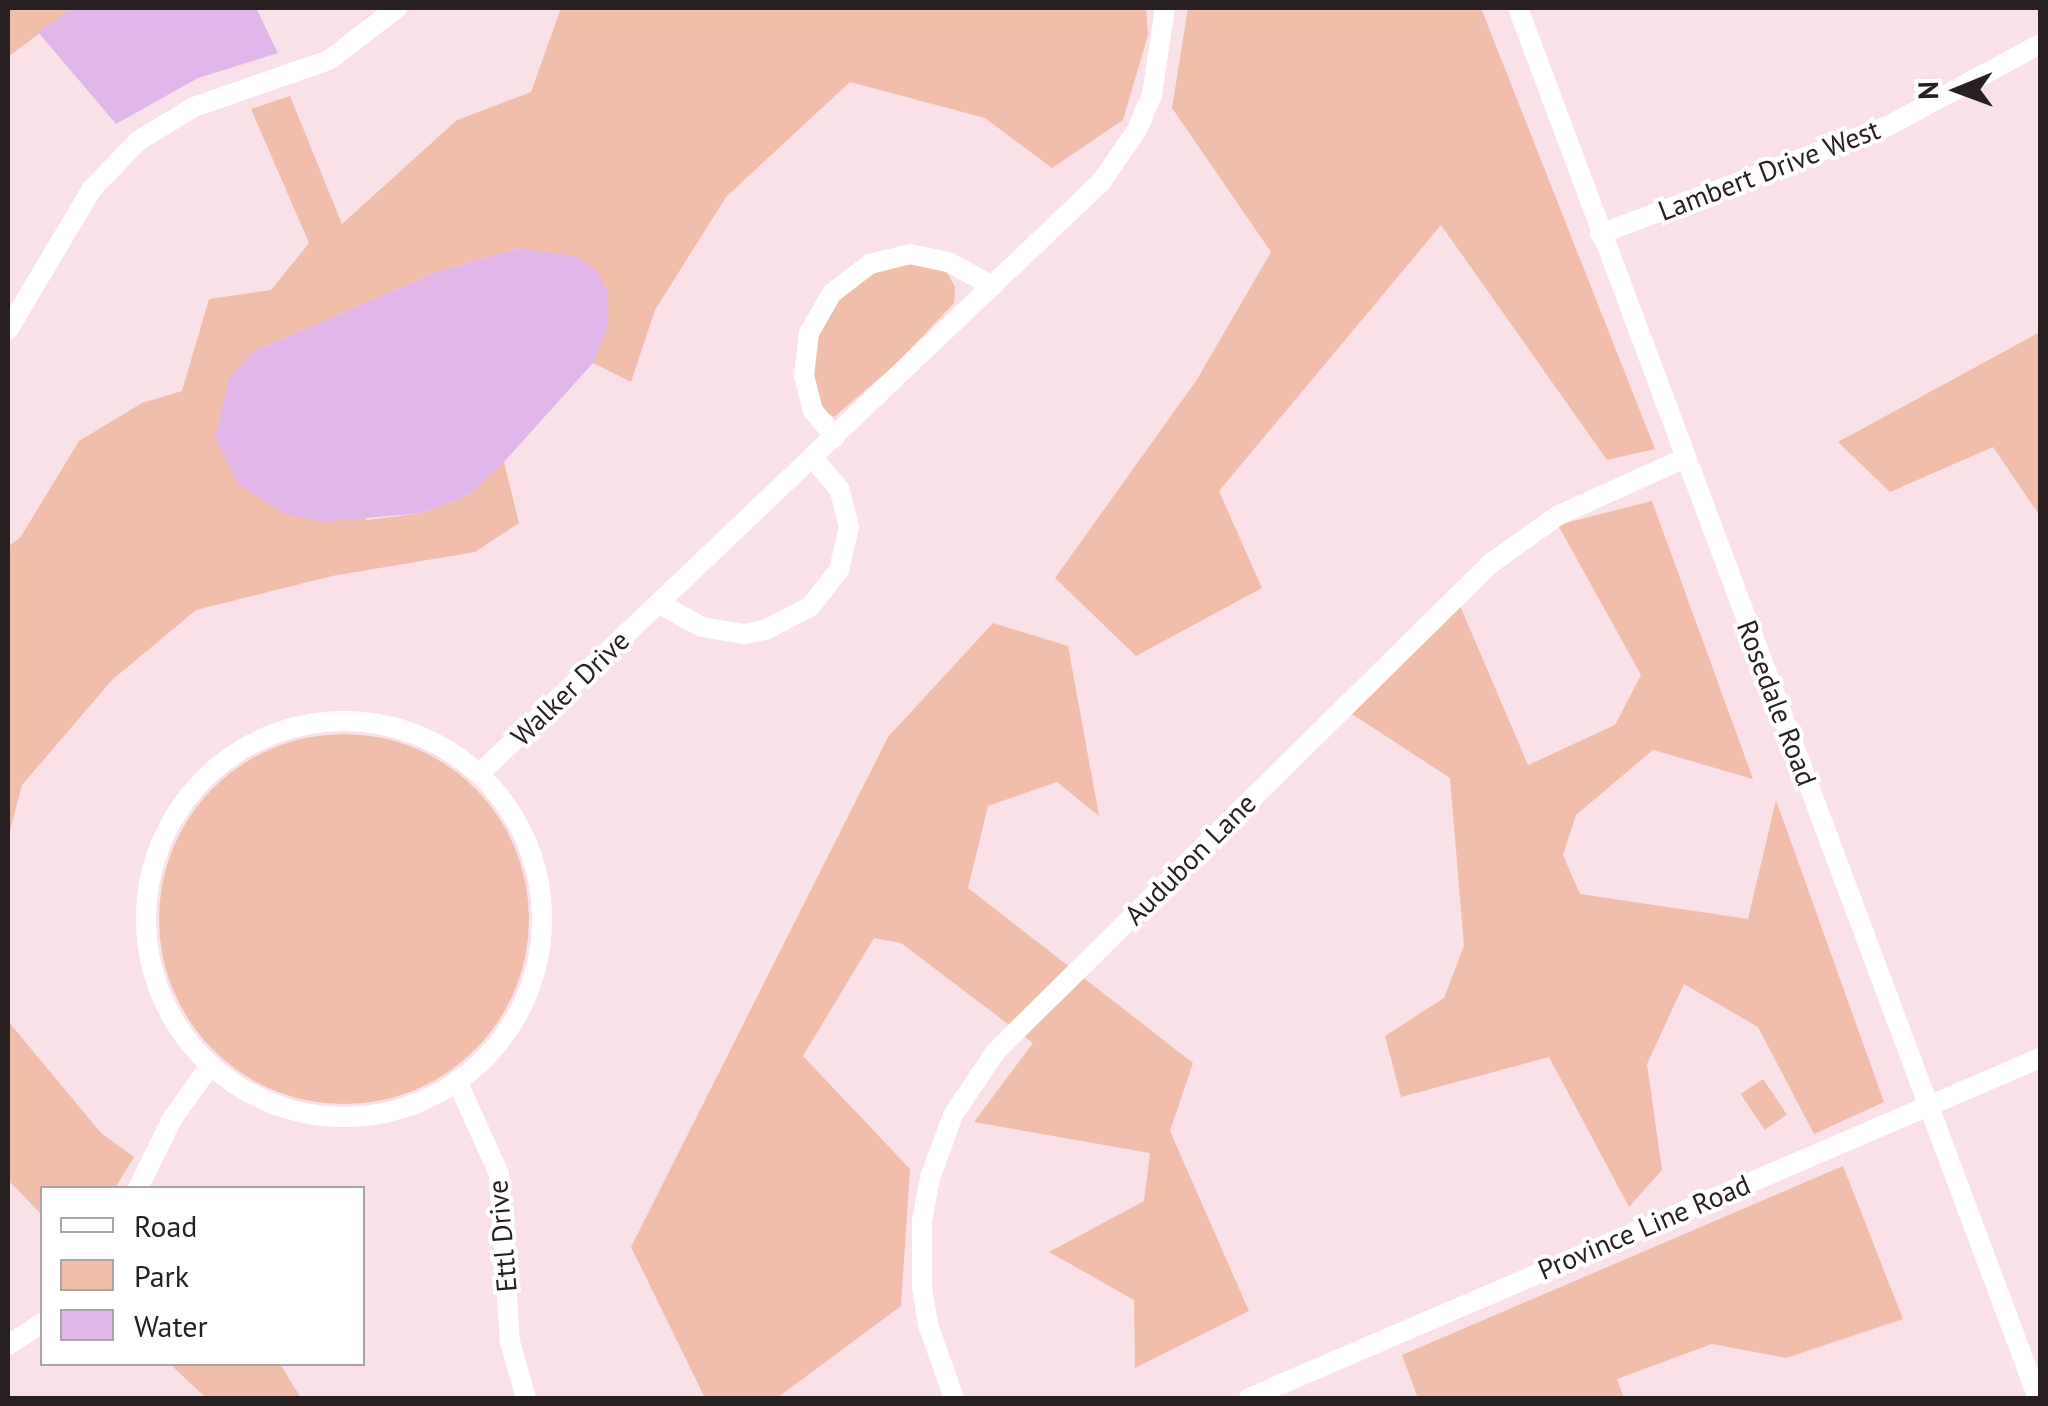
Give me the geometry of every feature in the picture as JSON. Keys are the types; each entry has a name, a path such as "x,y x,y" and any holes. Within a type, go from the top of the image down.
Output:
{"street":[{"path":"8,330 91,190 138,141 194,106 329,60 358,42 397,8"},
{"name":"Walker Drive","path":"480,773 993,286 1120,159 1152,95 1165,8"},
{"name":"Rosedale Road","path":"1518,8 2038,1398"},
{"name":"Lambert Drive West","path":"1600,234 1888,126 2040,44"},
{"path":"835,436 813,410 804,376 809,333 832,293 870,264 910,254 948,262 993,286"},
{"path":"659,604 702,627 744,634 765,630 810,607 839,570 849,527 840,490 812,457"},
{"name":"Audubon Lane","path":"954,1398 928,1325 922,1287 922,1221 930,1178 953,1115 996,1051 1490,564 1557,516 1685,458"},
{"path":"344,720 375,722 431,740 480,773 501,796 529,843 542,900 542,928 533,980 521,1008 486,1056 458,1081 408,1106 350,1117 322,1116 268,1102 210,1066 173,1020 155,977 146,935 150,880 158,853 170,824 206,777 253,742 282,730 344,720"},
{"name":"Province Line Road","path":"1249,1398 2040,1058"},
{"path":"139,1186 172,1119 210,1066"},
{"name":"Ettl Drive","path":"458,1081 499,1174 510,1342 526,1398"},
{"path":"8,1345 40,1324"}],"green space":[{"path":"8,8 73,8 8,57"},
{"path":"561,8 1146,8 1148,35 1123,120 1052,168 985,118 850,82 726,197 655,310 631,382 593,363 608,325 608,293 520,248 436,272 252,352 367,520 422,513 468,495 504,462 519,523 475,552 332,576 196,610 112,680 22,785 8,838 8,546 20,538 79,441 142,403 182,391 209,299 271,290 309,243 251,109 290,96 342,224 457,120 531,92"},
{"path":"1188,8 1481,8 1655,449 1607,460 1441,225 1219,491 1262,588 1136,656 1055,578 1196,381 1271,252 1172,108"},
{"path":"926,263 946,271 955,287 954,303 896,364 834,417 823,410 812,393 813,343 840,295 861,278 893,266"},
{"path":"2040,332 2040,516 1993,447 1890,492 1838,442"},
{"path":"1652,501 1753,779 1653,750 1576,815 1563,855 1580,894 1748,919 1776,800 1884,1102 1814,1134 1758,1027 1684,984 1647,1064 1662,1170 1629,1207 1549,1057 1401,1097 1385,1036 1444,998 1464,946 1450,778 1352,714 1455,594 1528,765 1615,725 1641,675 1558,525"},
{"path":"993,623 1068,646 1099,816 1057,782 988,806 968,888 1193,1063 1170,1131 1249,1311 1135,1368 1134,1300 1049,1252 1144,1201 1150,1153 974,1122 1033,1043 901,943 874,938 803,1056 910,1169 901,1306 777,1398 705,1398 631,1247 888,737"},
{"path":"344,734 380,737 415,748 447,765 475,788 498,816 515,848 526,883 526,955 515,990 498,1022 475,1050 447,1073 415,1090 380,1101 344,1104 308,1101 273,1090 241,1073 213,1050 190,1022 173,990 162,955 159,919 162,883 173,848 190,816 213,788 241,765 273,748 308,737"},
{"path":"8,1021 101,1133 134,1157 116,1186 40,1186 40,1213 8,1180"},
{"path":"1763,1079 1787,1115 1765,1130 1741,1094"},
{"path":"1843,1166 1903,1319 1786,1358 1712,1344 1617,1379 1624,1398 1418,1398 1402,1355"},
{"path":"172,1366 281,1366 301,1398 206,1398"}],"water":[{"path":"73,8 256,8 278,53 198,78 116,124 38,32"},
{"path":"520,248 574,256 595,269 608,293 608,326 593,363 504,462 468,495 422,513 321,522 285,514 239,485 215,437 229,378 252,352 436,272"}]}
